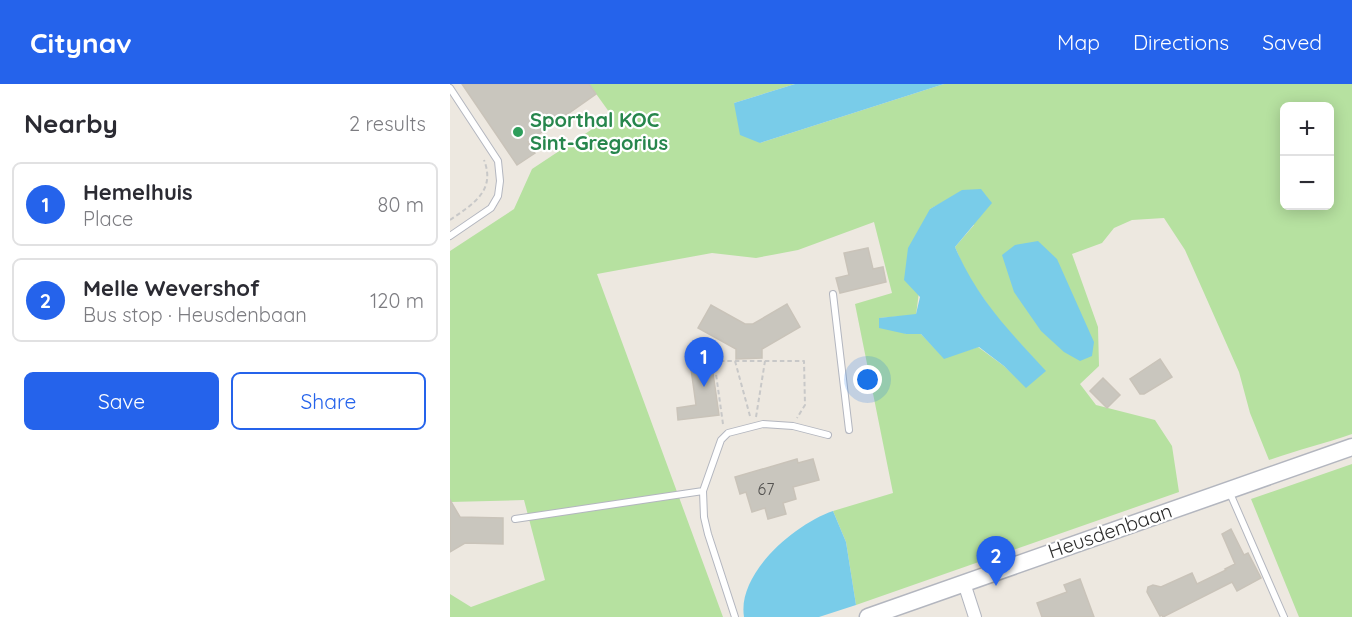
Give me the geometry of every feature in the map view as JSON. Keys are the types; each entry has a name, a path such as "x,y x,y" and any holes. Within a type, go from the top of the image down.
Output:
{"main road":[{"name":"Heusdenbaan","path":"868,617 1352,447"}],"street":[{"path":"964,583 975,617"}],"lane":[{"path":"450,88 498,161 500,181 498,196 491,208 450,236"},
{"path":"833,294 849,430"},
{"path":"735,617 704,517 703,491 721,440 728,433 763,424 793,426 828,435"},
{"path":"1229,489 1284,617"},
{"path":"514,519 703,491"}],"path":[{"path":"450,220 481,198 489,172 480,152"},
{"path":"725,435 716,361 804,361 805,405 793,426"},
{"path":"735,361 754,426"},
{"path":"754,426 765,361"}],"green space":[{"path":"589,84 795,84 734,103 760,143 944,84 1352,84 1352,434 1269,460 1250,413 1239,372 1185,250 1164,218 1132,220 1114,228 1102,243 1072,254 1098,327 1099,366 1080,384 1096,405 1155,420 1172,446 1179,492 856,605 846,542 833,511 893,493 855,304 892,293 874,222 798,250 756,258 712,253 597,274 723,617 450,617 450,594 471,607 545,580 524,500 450,502 450,251 514,209 532,169 612,116","holes":["945,201 974,225 955,247 967,275 997,318 1045,371 1026,387 1004,366 978,347 944,358 921,334 906,334 879,318 916,315 930,209"]},
{"path":"1352,464 1352,617 1299,617 1251,499"}],"water":[{"path":"795,84 944,84 760,143 740,135 734,103"},
{"path":"981,189 992,203 955,247 983,298 1046,371 1026,388 1004,366 979,347 944,359 921,334 906,334 879,328 879,318 916,314 920,297 904,280 908,248 930,209 962,190"},
{"path":"1038,241 1057,259 1094,342 1092,356 1080,361 1064,352 1041,331 1014,292 1002,255 1015,245"},
{"path":"833,511 846,542 856,605 819,617 744,617 744,600 750,584 772,552 802,527"}],"building":[{"name":"Sporthal KOC Sint-Gregorius","path":"462,84 589,84 596,94 528,142 535,153 517,165"},
{"path":"868,248 873,269 883,267 886,282 840,293 836,278 849,275 844,253"},
{"path":"787,304 800,327 762,349 762,358 736,359 736,349 698,328 711,305 745,324 753,324"},
{"path":"1160,359 1172,377 1144,394 1140,394 1130,379"},
{"path":"712,366 719,415 678,420 677,408 696,405 691,369"},
{"path":"1103,378 1120,395 1107,408 1090,391"},
{"path":"797,459 798,463 813,459 819,480 793,487 796,499 783,503 786,514 768,519 765,508 752,512 746,492 740,494 735,477"},
{"path":"450,500 460,517 503,518 503,544 465,543 450,552"},
{"path":"1231,529 1244,555 1248,553 1261,578 1237,591 1232,582 1163,617 1160,616 1147,592 1148,587 1153,585 1161,587 1192,573 1197,584 1235,564 1222,534"},
{"path":"1080,579 1094,617 1042,617 1037,603 1067,592 1064,585"}],"place":[{"name":"Sporthal KOC Sint-Gregorius","path":"518,132"},
{"name":"Hemelhuis","path":"704,387"},
{"name":"Melle Wevershof","path":"996,586"}]}
